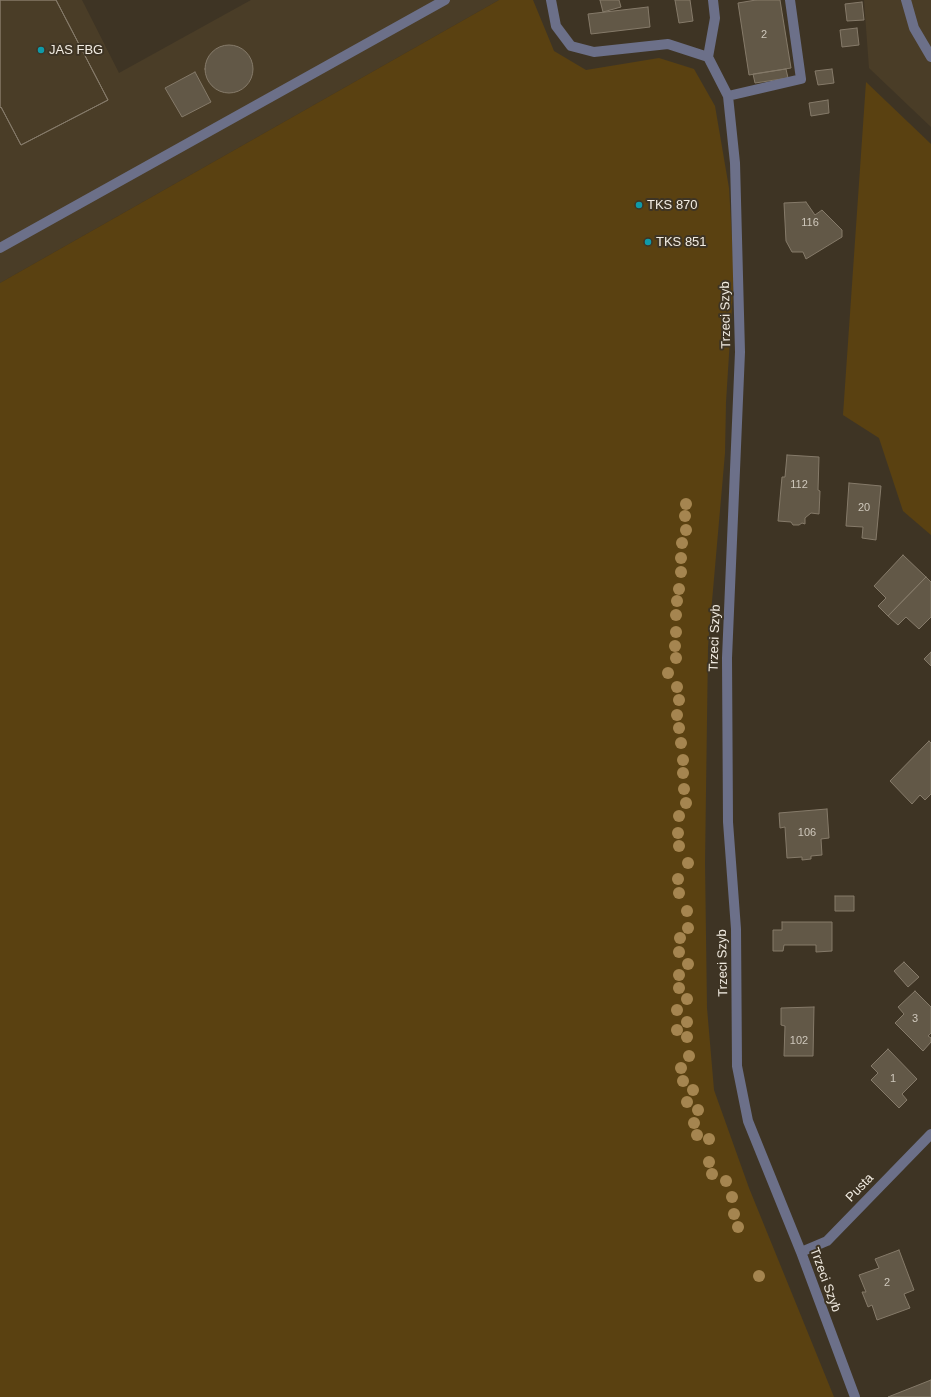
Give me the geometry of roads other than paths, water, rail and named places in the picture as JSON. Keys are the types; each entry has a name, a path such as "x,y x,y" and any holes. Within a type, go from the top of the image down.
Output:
{"street":[{"path":"0,248 445,0"},
{"path":"551,0 556,26 571,46 594,52 668,44 708,57 715,18 713,0"},
{"path":"728,96 802,79 790,0"},
{"path":"906,0 914,28 931,57"},
{"name":"Trzeci Szyb","path":"708,57 728,96 736,163 740,352 727,658 728,822 736,929 737,1066 748,1121 801,1252 855,1397"},
{"name":"Pusta","path":"801,1252 827,1241 931,1134"}],"place":[{"name":"JAS FBG","path":"41,50"},
{"name":"TKS 870","path":"639,205"},
{"name":"TKS 851","path":"648,242"}]}
